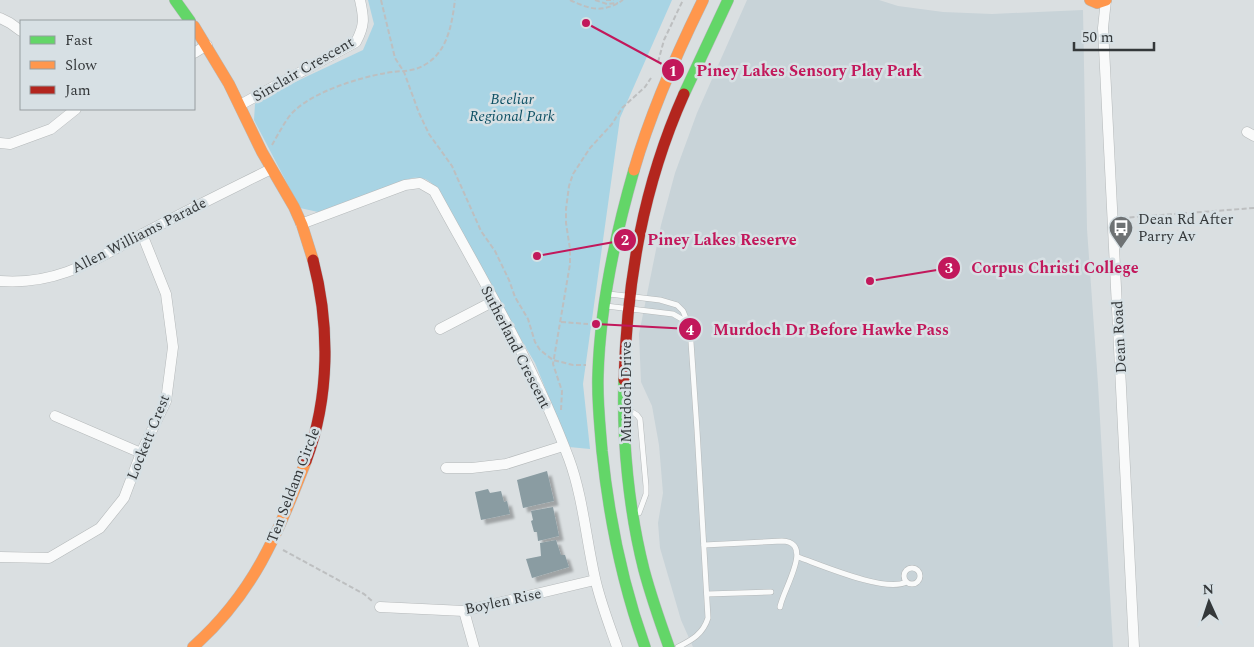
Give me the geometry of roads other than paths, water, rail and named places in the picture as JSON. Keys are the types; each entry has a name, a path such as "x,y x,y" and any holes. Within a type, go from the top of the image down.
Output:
{"main road":[{"path":"175,0 189,20"},
{"name":"Murdoch Drive","path":"645,647 622,576 614,541 604,475 598,381 604,306 620,220 640,150 680,46 704,0"},
{"name":"Murdoch Drive","path":"669,647 639,547 628,473 624,408 624,362 629,302 638,237 670,128 728,0"},
{"path":"1091,1 1102,2 1106,0"},
{"name":"Ten Seldam Circle","path":"193,647 209,634 231,610 249,586 271,544 314,439 325,373 326,351 324,316 318,282 301,224 262,152 240,104 195,27"}],"street":[{"name":"Sinclair Crescent","path":"240,104 356,42 362,31 364,20 360,0"},
{"name":"Dean Road","path":"1106,0 1103,28 1134,647"},
{"name":"Dean Road","path":"1091,1 1103,28"},
{"path":"0,18 20,30"},
{"path":"195,52 207,45"},
{"path":"0,143 10,144 51,129 75,110"},
{"name":"Allen Williams Parade","path":"0,281 17,282 52,278 86,265 142,234 271,169"},
{"name":"Sutherland Crescent","path":"301,224 406,185 415,183 426,185 434,191 527,361 563,446 575,479 583,512 595,580 617,647"},
{"name":"Lockett Crest","path":"0,557 49,558 100,528 124,498 141,453 166,401 173,347 166,294 142,234"},
{"path":"440,329 494,302"},
{"path":"54,416 141,453"},
{"path":"446,468 472,468 506,464 563,446"},
{"name":"Boylen Rise","path":"380,607 464,611 595,580"},
{"path":"464,611 474,647"}],"lane":[{"path":"606,293 629,302 673,314 688,323"},
{"path":"604,306 660,300 677,305 683,311 688,323 692,352 708,618 704,628 689,642 678,647"},
{"path":"624,408 637,415 640,419 646,494 635,522"},
{"path":"704,545 790,541 794,543 797,548 798,557 780,607"},
{"path":"798,557 882,585 906,582"},
{"path":"707,594 771,592"}],"place":[{"name":"Piney Lakes Sensory Play Park","path":"586,23"},
{"name":"Dean Rd After Parry Av","path":"1121,249"},
{"name":"Piney Lakes Reserve","path":"537,256"},
{"name":"Corpus Christi College","path":"870,281"},
{"name":"Murdoch Dr Before Hawke Pass","path":"596,324"}],"park label":[{"name":"Beeliar Regional Park","path":"512,108"}]}
